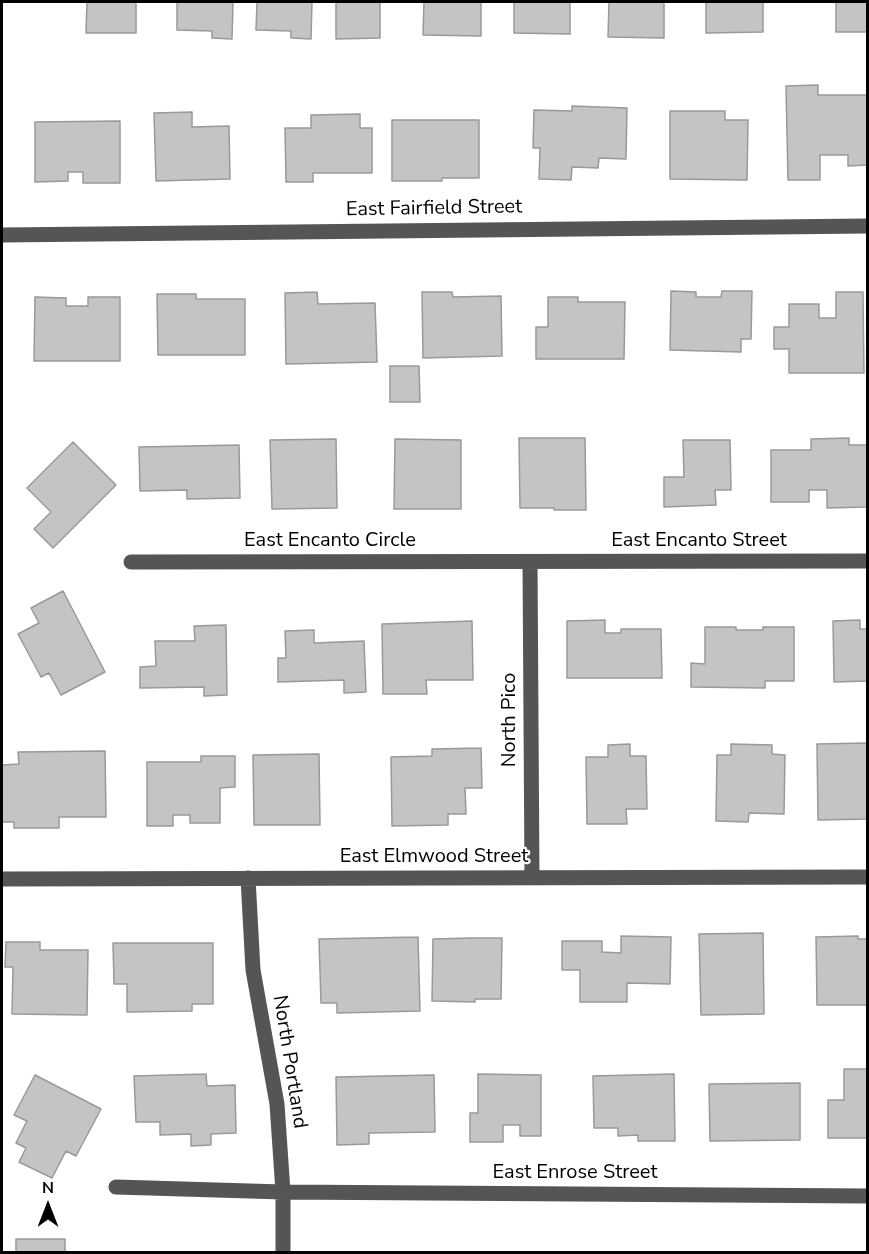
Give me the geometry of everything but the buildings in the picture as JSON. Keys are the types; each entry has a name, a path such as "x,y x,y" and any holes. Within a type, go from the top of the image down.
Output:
{"street":[{"name":"East Fairfield Street","path":"2,235 867,226"},
{"name":"East Encanto Street","path":"530,562 867,561"},
{"name":"East Encanto Circle","path":"131,562 530,562"},
{"name":"North Pico","path":"530,562 532,878"},
{"name":"East Elmwood Street","path":"2,879 867,877"},
{"name":"North Portland","path":"248,878 253,970 277,1104 283,1192 283,1252"},
{"name":"East Enrose Street","path":"116,1187 283,1192 867,1197"}]}
